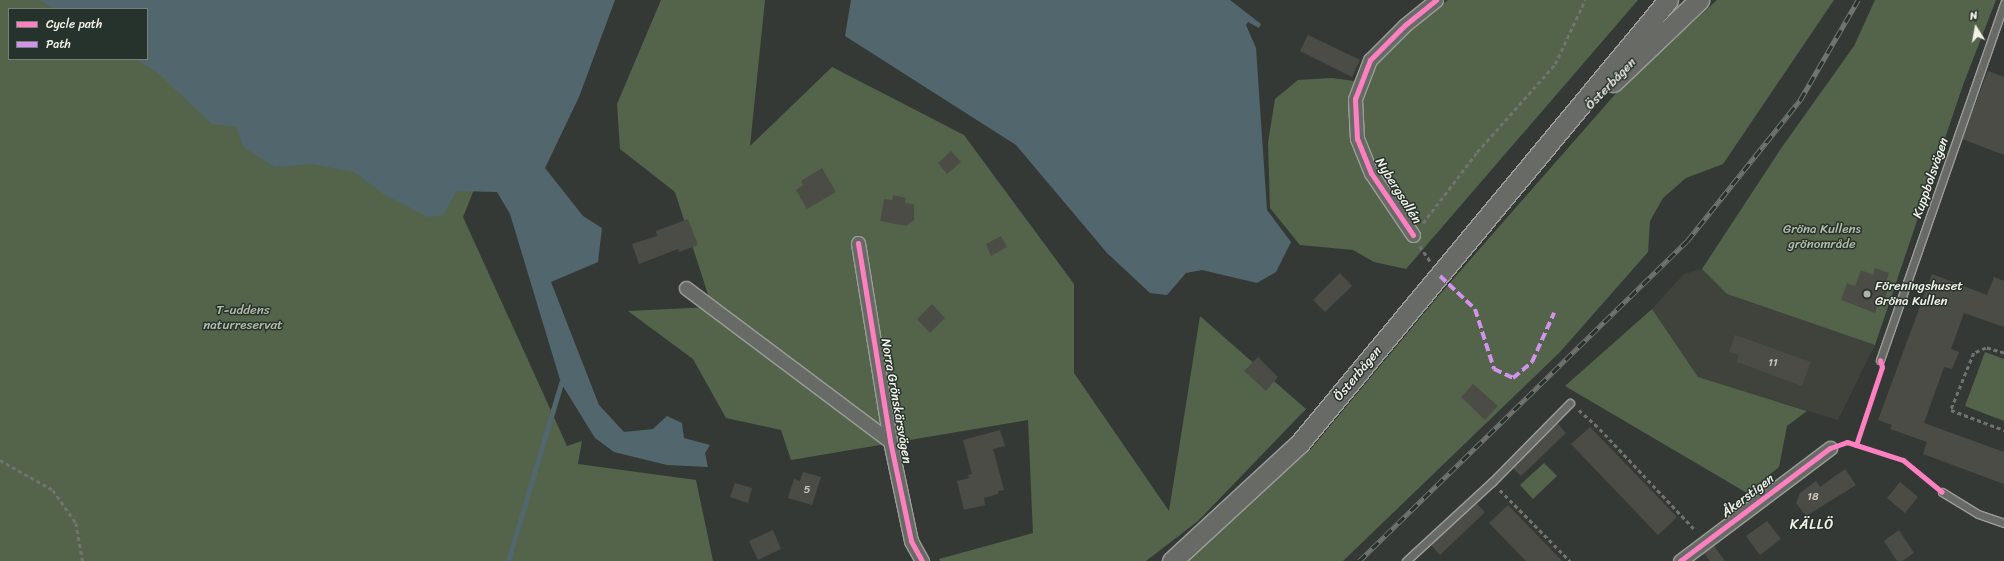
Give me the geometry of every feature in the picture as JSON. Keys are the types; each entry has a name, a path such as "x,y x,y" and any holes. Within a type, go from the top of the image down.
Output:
{"main road":[{"name":"Österbågen","path":"1172,561 1299,444 1527,173 1594,87 1668,0"},
{"name":"Österbågen","path":"1527,173 1629,65 1699,0"}],"street":[{"name":"Nybergsallén","path":"1413,235 1372,173 1357,139 1355,99 1370,60 1405,25 1436,0"},
{"name":"Norra Grönskärsvägen","path":"858,243 890,441 911,541 922,561"},
{"name":"Norra Grönskärsvägen","path":"686,288 890,441"},
{"name":"Åkerstigen","path":"1680,561 1830,448"}],"lane":[{"name":"Kuppbolsvägen","path":"1880,360 2004,3"},
{"path":"1406,561 1492,482 1570,403"},
{"path":"1942,492 1978,514 2004,524"}],"path":[{"path":"1440,276 1413,235 1478,152 1555,64 1585,0"},
{"path":"2004,353 1986,348 1974,353 1951,410 2004,430"},
{"path":"1570,403 1600,429 1688,521 1704,543"},
{"path":"0,460 53,490 76,523 83,561"},
{"path":"1492,482 1570,561"}],"shaded area":[{"path":"1702,269 1727,294 1875,345 1838,420 1698,377 1652,309 1684,274"}],"green space":[{"name":"T-uddens naturreservat","path":"0,0 412,0 494,140 463,217 567,446 582,441 578,464 696,480 713,561 0,561"},
{"path":"661,0 765,0 750,146 832,67 964,135 1074,284 1074,373 1169,511 1200,316 1306,409 1198,521 1146,561 940,561 939,559 1033,533 1028,420 791,460 781,430 726,418 693,359 628,311 712,307 675,192 620,149 617,104"},
{"path":"1448,0 1638,0 1406,269 1374,262 1353,250 1300,245 1270,208 1268,143 1275,99 1298,80 1332,78 1368,83 1379,60 1409,30"},
{"path":"1717,0 1834,0 1723,164 1686,178 1663,198 1650,221 1648,252 1560,352 1343,561 1182,561 1311,449 1441,293 1618,91"},
{"name":"Gröna Kullens grönområde","path":"1875,0 1996,0 1963,85 1875,345 1727,294 1702,269 1782,147 1854,46"},
{"path":"1652,309 1698,377 1807,411 1787,426 1779,467 1747,493 1565,386"},
{"path":"1985,352 2004,359 2004,421 1965,406"},
{"path":"1544,463 1557,476 1533,499 1520,485"}],"water":[{"path":"39,0 615,0 579,97 545,168 583,216 602,228 598,262 551,282 599,405 624,432 653,429 667,416 682,423 684,438 710,445 705,453 708,467 667,465 614,452 595,438 561,383 510,214 497,192 457,191 443,215 428,217 385,195 354,172 311,164 275,167 244,148 236,127 212,124 158,73 138,60 148,60 148,8 52,8"},
{"path":"851,0 1230,0 1261,24 1259,28 1248,22 1246,25 1256,48 1267,210 1291,242 1276,272 1257,283 1202,270 1186,273 1167,295 1150,293 1107,253 1016,145 845,36"}],"building":[{"path":"1308,35 1360,60 1352,77 1300,51"},
{"path":"1988,71 2004,77 2004,155 1962,139"},
{"path":"951,151 961,162 947,174 938,163"},
{"path":"822,168 836,192 807,209 796,190 803,185 801,181"},
{"path":"893,195 906,198 905,203 914,204 914,220 906,226 880,221 884,199 892,200"},
{"path":"688,219 698,245 679,252 678,249 639,264 632,244 657,236 656,231"},
{"path":"1001,236 1007,247 991,256 986,244"},
{"name":"Föreningshuset Gröna Kullen","path":"1875,268 1889,273 1885,285 1889,287 1883,304 1879,302 1875,313 1841,300 1847,283 1855,286 1861,270 1873,275"},
{"path":"1340,273 1352,286 1325,312 1313,300"},
{"path":"1932,274 1987,295 1994,277 2004,281 2004,327 1964,313 1951,349 1959,352 1952,369 1944,367 1924,423 2004,452 2004,484 1923,454 1927,442 1890,429 1892,425 1878,420"},
{"path":"932,304 945,318 930,333 917,319"},
{"path":"1735,335 1811,362 1802,386 1737,362 1739,355 1729,352"},
{"path":"1258,357 1278,377 1266,391 1244,371"},
{"path":"1473,384 1498,406 1485,420 1461,397"},
{"path":"1557,423 1566,433 1521,476 1513,468"},
{"path":"1590,427 1677,517 1658,535 1571,444"},
{"path":"1000,430 1005,446 993,449 1004,490 998,491 998,494 984,498 985,505 964,510 957,481 969,478 968,475 972,474 963,440"},
{"path":"1845,469 1856,485 1806,516 1796,503 1800,493 1816,481 1820,487"},
{"path":"803,472 821,477 812,505 788,498 794,479 800,481"},
{"path":"1900,482 1918,497 1905,513 1887,498"},
{"path":"735,483 752,488 748,503 730,497"},
{"path":"1476,503 1485,512 1440,555 1431,545"},
{"path":"1508,505 1562,561 1526,561 1489,523"},
{"path":"1767,521 1781,539 1760,555 1746,536"},
{"path":"773,530 781,549 758,560 749,541"},
{"path":"1899,530 1914,553 1902,561 1897,561 1884,541"},
{"path":"1714,546 1725,561 1710,561 1704,553"}],"waterway":[{"path":"508,561 561,383"}],"railway":[{"path":"1359,561 1687,241 1800,100 1858,0"}],"marked path":[{"path":"1440,276 1475,309 1494,369 1513,378 1532,362 1554,313"}],"cycle path":[{"path":"1413,235 1371,173 1357,139 1355,99 1370,60 1405,25 1436,0"},
{"path":"858,243 890,441 911,541 922,561"},
{"path":"1856,445 1882,367 1880,360"},
{"path":"1680,561 1830,448 1847,442 1903,460 1942,492"}],"place":[{"name":"Föreningshuset Gröna Kullen","path":"1867,294"}],"district":[{"name":"KÄLLÖ","path":"1812,525"}]}
